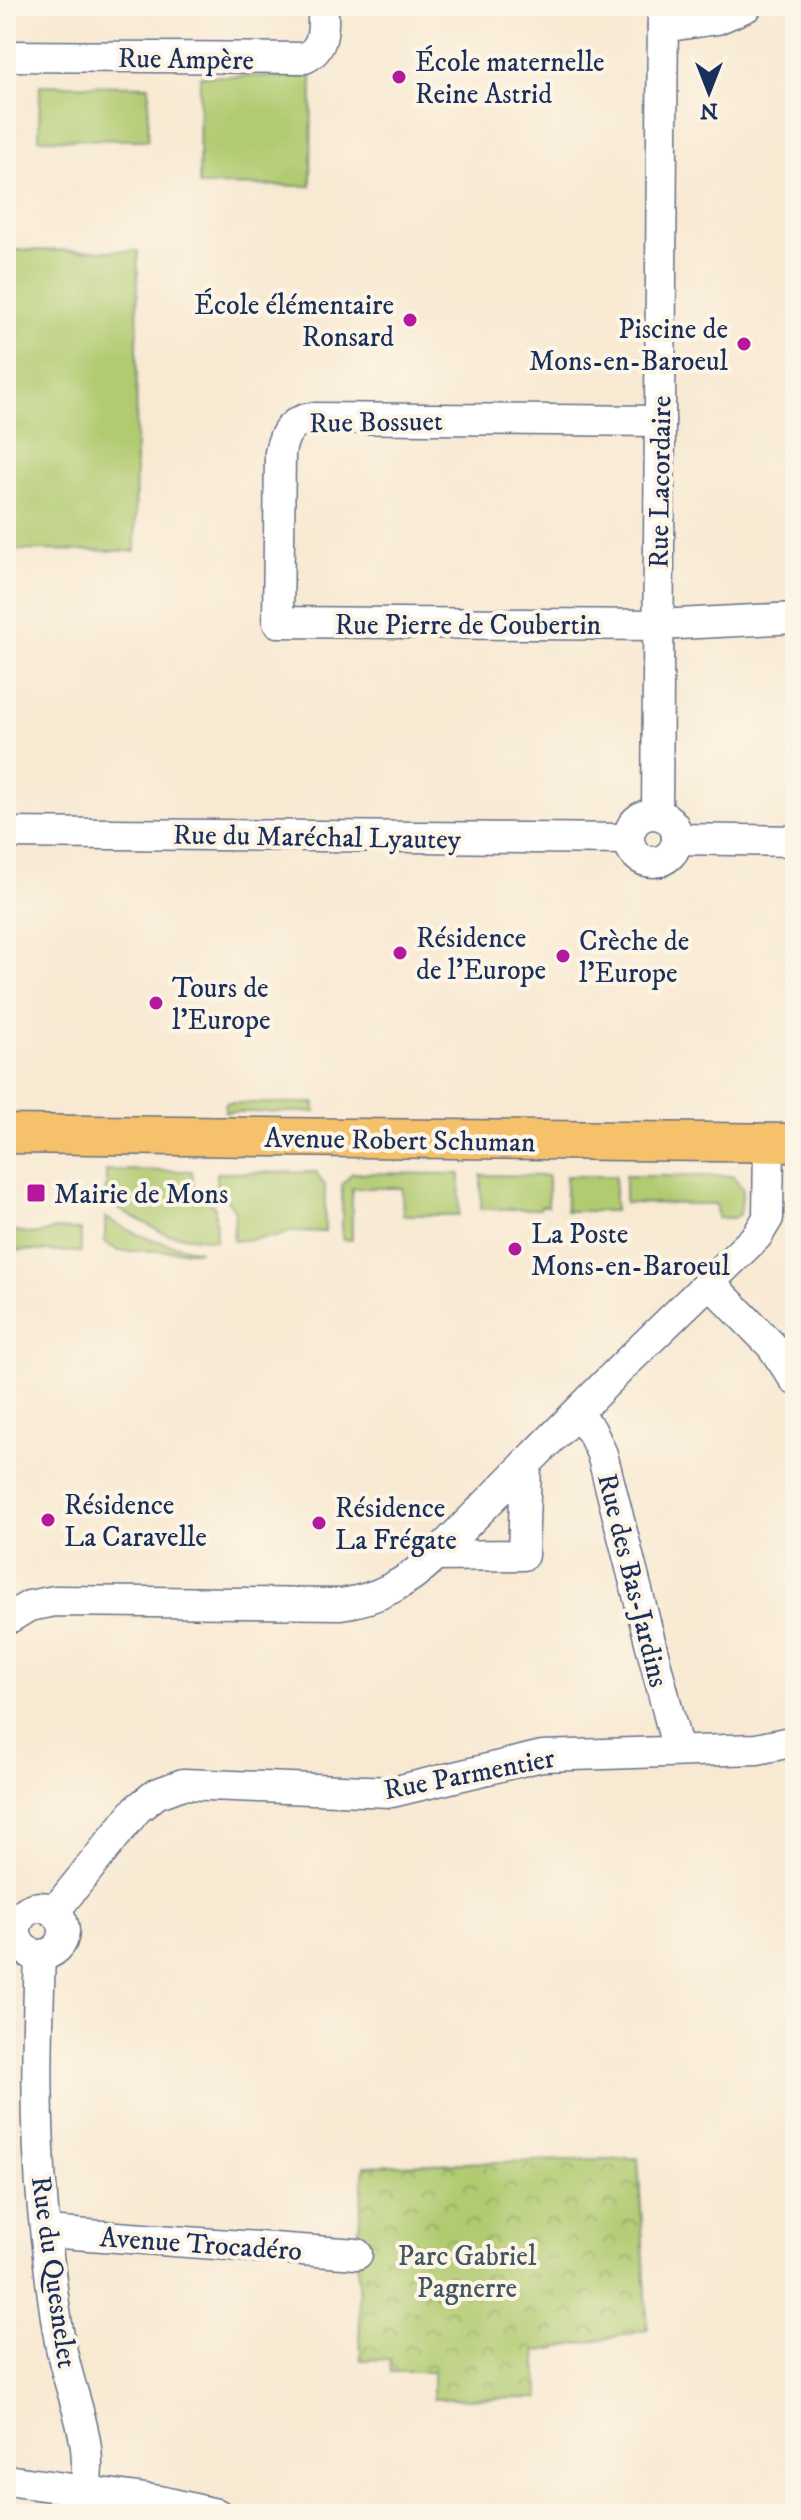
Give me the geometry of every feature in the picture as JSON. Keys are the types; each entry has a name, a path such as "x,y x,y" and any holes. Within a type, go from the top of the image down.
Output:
{"main road":[{"name":"Avenue Robert Schuman","path":"6,1134 782,1143"}],"street":[{"name":"Rue Ampère","path":"6,56 305,58 313,54 322,40 323,6"},
{"path":"663,16 717,19 747,6"},
{"name":"Rue Lacordaire","path":"657,814 663,16"},
{"name":"Rue Bossuet","path":"278,622 280,453 284,436 295,423 311,418 660,421"},
{"name":"Rue Pierre de Coubertin","path":"278,622 658,625 795,618"},
{"path":"648,814 657,814 672,823 677,839 671,855 652,863 634,854 628,839 630,829 637,820 648,814"},
{"name":"Rue du Maréchal Lyautey","path":"6,833 628,839"},
{"path":"677,839 795,841"},
{"path":"6,1620 29,1606 55,1601 310,1604 355,1602 396,1587 435,1556 757,1236 766,1223 782,1143"},
{"path":"710,1283 772,1346 795,1380"},
{"name":"Rue des Bas-Jardins","path":"576,1416 591,1430 602,1454 678,1751"},
{"path":"435,1556 523,1555 526,1464"},
{"name":"Rue Parmentier","path":"54,1912 137,1809 156,1794 173,1786 192,1783 392,1792 542,1756 757,1749 795,1741"},
{"path":"34,1908 54,1912 62,1923 63,1936 53,1951 40,1955 28,1952 20,1943 12,1918 34,1908"},
{"name":"Rue du Quesnelet","path":"40,1955 38,2118 46,2232 60,2344 88,2450 82,2502"},
{"name":"Avenue Trocadéro","path":"46,2232 357,2254"},
{"path":"6,2480 82,2502 160,2501 217,2514"}],"green space":[{"path":"200,76 312,77 311,186 199,185"},
{"path":"40,85 149,86 148,140 39,139"},
{"path":"6,250 138,251 135,551 6,550"},
{"path":"225,1103 315,1103 315,1112 225,1112"},
{"path":"106,1170 192,1171 193,1185 215,1207 216,1240 166,1234 106,1203"},
{"path":"316,1172 325,1186 325,1232 293,1231 275,1237 233,1241 235,1211 216,1184 217,1173"},
{"path":"352,1173 460,1174 459,1215 403,1215 402,1188 352,1188 352,1240 342,1239 342,1185"},
{"path":"481,1175 548,1176 548,1206 541,1206 540,1209 481,1209"},
{"path":"566,1176 615,1176 615,1211 566,1211"},
{"path":"625,1176 733,1176 743,1189 740,1214 733,1218 717,1218 716,1204 625,1203"},
{"path":"105,1217 139,1235 200,1251 119,1251 105,1243"},
{"path":"55,1229 81,1230 81,1252 6,1250 6,1230 35,1234"},
{"name":"Parc Gabriel Pagnerre","path":"638,2158 648,2330 536,2352 540,2398 433,2399 433,2372 391,2372 390,2359 361,2360 357,2254 364,2166"}],"place":[{"name":"École maternelle Reine Astrid","path":"399,77"},
{"name":"École élémentaire Ronsard","path":"410,320"},
{"name":"Piscine de Mons-en-Baroeul","path":"744,344"},
{"name":"Résidence de l'Europe","path":"400,953"},
{"name":"Crèche de l'Europe","path":"563,956"},
{"name":"Tours de l'Europe","path":"156,1003"},
{"name":"Mairie de Mons","path":"36,1193"},
{"name":"La Poste Mons-en-Baroeul","path":"515,1249"},
{"name":"Résidence La Caravelle","path":"48,1520"},
{"name":"Résidence La Frégate","path":"319,1523"}]}
